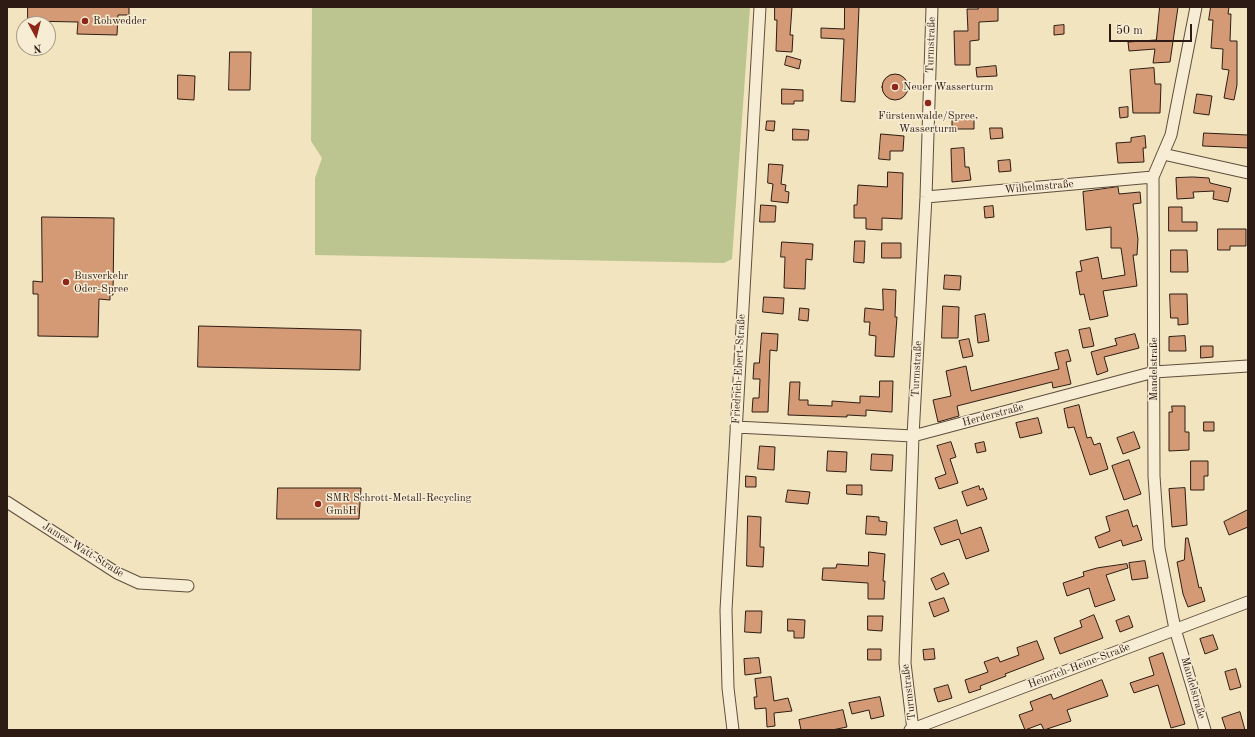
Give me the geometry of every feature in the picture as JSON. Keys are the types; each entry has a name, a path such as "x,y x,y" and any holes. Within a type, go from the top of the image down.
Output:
{"street":[{"name":"Friedrich-Ebert-Straße","path":"733,730 728,688 726,610 760,7"},
{"name":"Turmstraße","path":"912,730 905,663 913,436 926,197 932,7"},
{"name":"Mandelstraße","path":"1196,7 1170,135 1153,177 1154,476 1159,548 1175,629 1205,730"},
{"path":"1163,154 1248,173"},
{"name":"Wilhelmstraße","path":"926,197 1153,177"},
{"name":"Herderstraße","path":"736,427 913,436 1154,372 1248,366"},
{"name":"James-Watt-Straße","path":"7,502 117,573 139,583 188,586"},
{"name":"Heinrich-Heine-Straße","path":"912,730 1248,602"}],"green space":[{"path":"312,7 750,7 732,259 724,263 315,255 315,178 322,158 311,141"}],"building":[{"name":"Rohwedder","path":"28,7 129,7 129,15 118,15 117,35 77,34 78,22 56,22 56,16 28,16"},
{"path":"775,7 792,7 790,35 793,35 792,52 776,51 777,20 775,20"},
{"path":"845,7 859,7 855,102 841,101 844,39 821,38 821,28 844,29"},
{"path":"978,7 998,7 998,21 979,22 979,40 970,41 970,65 955,65 954,31 968,31 967,9 978,9"},
{"path":"1160,7 1178,7 1170,62 1153,63 1155,49 1129,51 1128,42 1156,40"},
{"path":"1211,7 1229,7 1228,14 1231,14 1230,41 1237,41 1237,85 1234,100 1224,98 1229,70 1222,69 1223,49 1211,48 1213,20 1209,20"},
{"path":"1064,25 1064,34 1054,35 1054,26"},
{"path":"230,52 251,52 250,90 229,90"},
{"path":"787,56 801,60 799,69 785,65"},
{"path":"996,66 997,76 977,77 976,68"},
{"path":"1154,68 1155,84 1161,84 1160,113 1133,113 1130,70"},
{"name":"Neuer Wasserturm","path":"895,74 904,78 908,87 904,96 895,100 886,96 882,87 886,78"},
{"path":"178,75 195,76 194,100 178,99"},
{"path":"782,89 803,90 803,101 794,101 794,104 782,104"},
{"path":"1197,94 1212,96 1209,115 1194,113"},
{"path":"1128,107 1128,117 1120,118 1119,108"},
{"path":"974,116 974,129 952,129 952,117"},
{"path":"767,121 775,121 774,131 766,130"},
{"path":"990,128 1002,128 1003,138 991,139"},
{"path":"793,129 809,130 808,140 793,140"},
{"path":"1204,133 1248,135 1248,148 1203,146"},
{"path":"881,134 904,136 903,151 890,151 890,160 879,159"},
{"path":"1145,136 1146,148 1143,148 1144,162 1118,163 1116,143 1131,142 1131,138"},
{"path":"964,148 965,167 969,167 971,180 952,182 951,149"},
{"path":"1010,160 1011,171 999,172 998,161"},
{"path":"769,164 783,165 781,184 786,185 785,191 789,192 788,203 771,201 773,184 768,183"},
{"path":"888,172 903,173 902,219 882,218 882,230 866,229 866,218 854,218 854,205 857,205 858,185 887,187"},
{"path":"1176,178 1209,178 1210,183 1231,188 1228,202 1213,199 1214,191 1193,192 1194,198 1177,199"},
{"path":"1118,187 1119,194 1140,192 1141,203 1133,204 1138,239 1137,255 1133,255 1137,286 1103,291 1108,316 1090,320 1084,294 1080,295 1076,272 1082,271 1080,261 1098,257 1102,279 1125,275 1121,248 1111,248 1111,227 1086,230 1083,192"},
{"path":"761,205 776,206 775,222 760,222"},
{"path":"993,206 994,217 985,218 984,207"},
{"path":"1169,207 1182,207 1182,222 1197,222 1197,231 1169,231"},
{"path":"42,217 114,218 113,295 110,295 110,300 99,299 98,337 38,336 38,294 33,294 33,281 42,282"},
{"path":"1218,229 1246,229 1246,246 1230,246 1230,250 1218,250"},
{"path":"855,241 865,241 864,263 854,262"},
{"path":"782,242 813,244 812,260 806,259 805,289 784,288 785,257 781,257"},
{"path":"882,243 901,243 901,258 882,258"},
{"path":"1171,250 1187,250 1188,272 1171,272"},
{"path":"945,275 961,276 960,290 944,289"},
{"path":"883,289 896,290 895,317 897,317 894,357 875,356 876,336 869,335 870,322 864,322 865,308 883,310"},
{"path":"1170,294 1187,294 1188,324 1178,325 1178,318 1171,318"},
{"path":"764,297 784,298 783,314 763,312"},
{"path":"943,306 959,307 958,338 942,338"},
{"path":"800,308 809,309 808,321 799,320"},
{"path":"985,314 989,341 978,343 975,316"},
{"path":"199,326 361,330 360,370 198,367"},
{"path":"1090,328 1094,346 1083,348 1079,330"},
{"path":"762,333 778,334 777,351 770,350 768,412 752,412 753,398 759,398 760,379 753,379 754,363 759,363"},
{"path":"1135,334 1139,348 1104,357 1108,371 1097,375 1091,352 1117,345 1115,339"},
{"path":"1185,336 1186,351 1169,351 1169,337"},
{"path":"969,339 973,356 963,358 959,341"},
{"path":"1201,346 1213,346 1213,357 1201,358"},
{"path":"1068,350 1071,361 1066,362 1071,384 1053,388 1052,382 957,406 959,416 938,422 933,400 951,396 946,371 966,366 971,391 1059,369 1055,353"},
{"path":"880,381 893,381 892,412 866,410 866,416 847,415 847,417 788,415 790,382 800,382 799,400 808,400 808,405 832,406 832,401 860,403 860,396 879,397"},
{"path":"1079,405 1087,438 1091,437 1094,445 1100,443 1108,469 1090,475 1074,427 1068,428 1064,409"},
{"path":"1172,406 1185,406 1185,432 1189,432 1189,450 1169,451 1169,412 1172,412"},
{"path":"1038,418 1042,433 1020,438 1016,423"},
{"path":"1204,422 1214,422 1214,431 1204,431"},
{"path":"1134,432 1140,448 1123,454 1117,438"},
{"path":"951,442 956,457 950,459 958,483 939,489 935,478 946,474 937,446"},
{"path":"984,442 986,451 977,453 975,444"},
{"path":"760,446 775,447 774,470 758,469"},
{"path":"828,451 847,452 846,472 827,471"},
{"path":"872,454 893,455 892,471 871,470"},
{"path":"1129,460 1141,494 1124,500 1112,466"},
{"path":"1191,461 1208,461 1208,476 1204,476 1204,490 1191,490"},
{"path":"746,476 756,477 756,487 746,487"},
{"path":"847,485 862,485 862,495 847,494"},
{"path":"979,486 980,490 983,488 987,499 967,506 962,492"},
{"name":"SMR Schrott-Metall-Recycling GmbH","path":"278,488 361,488 359,519 277,519"},
{"path":"1185,488 1187,525 1172,527 1169,489"},
{"path":"788,490 810,492 808,504 786,502"},
{"path":"1128,510 1133,527 1137,525 1142,540 1123,546 1121,540 1099,548 1095,537 1110,531 1106,517"},
{"path":"1248,510 1248,527 1229,535 1224,522"},
{"path":"748,516 761,517 760,547 764,547 763,567 747,566"},
{"path":"867,516 879,517 879,521 887,522 886,535 866,534"},
{"path":"957,520 961,534 981,527 989,551 966,559 959,539 941,545 934,528"},
{"path":"1186,538 1188,538 1199,588 1201,587 1205,601 1188,607 1183,594 1177,562 1184,560"},
{"path":"869,552 885,554 883,581 885,581 884,599 868,599 868,583 822,580 823,568 836,568 837,564 868,566"},
{"path":"1145,561 1148,578 1132,580 1129,563"},
{"path":"1127,564 1128,568 1106,575 1115,600 1095,607 1089,588 1067,596 1063,583 1084,576 1083,572 1097,568"},
{"path":"944,573 949,584 936,590 931,579"},
{"path":"944,598 949,611 934,617 929,603"},
{"path":"746,611 762,611 761,633 745,632"},
{"path":"1094,615 1103,638 1060,654 1054,638 1082,627 1080,621"},
{"path":"868,616 883,616 882,631 868,630"},
{"path":"1129,616 1133,627 1120,632 1116,621"},
{"path":"788,619 805,620 804,638 794,638 794,631 788,631"},
{"path":"1213,635 1218,649 1205,654 1200,639"},
{"path":"1037,641 1044,659 1005,674 1006,676 980,686 981,689 969,693 965,680 988,672 984,662 998,657 1000,662 1019,655 1017,648"},
{"path":"868,649 881,649 881,660 868,660"},
{"path":"934,649 935,659 924,660 923,650"},
{"path":"1163,653 1185,724 1171,728 1158,685 1134,693 1130,683 1154,675 1149,658"},
{"path":"759,658 761,673 745,675 744,659"},
{"path":"1236,669 1241,687 1230,690 1225,672"},
{"path":"771,677 774,701 788,698 792,711 774,713 775,726 767,727 766,708 755,709 754,697 757,697 755,679"},
{"path":"1102,680 1108,696 1067,710 1071,721 1044,730 1041,724 1025,730 1019,715 1033,710 1030,702 1051,694 1053,699"},
{"path":"948,685 952,698 938,702 934,689"},
{"path":"880,697 884,716 871,719 869,710 852,714 849,703"},
{"path":"843,710 847,727 832,730 801,730 799,720"},
{"path":"1240,712 1245,730 1226,730 1222,718"}],"place":[{"name":"Rohwedder","path":"85,21"},
{"name":"Neuer Wasserturm","path":"895,87"},
{"name":"Fürstenwalde/Spree, Wasserturm","path":"928,103"},
{"name":"Busverkehr Oder-Spree","path":"66,282"},
{"name":"SMR Schrott-Metall-Recycling GmbH","path":"318,504"}]}
